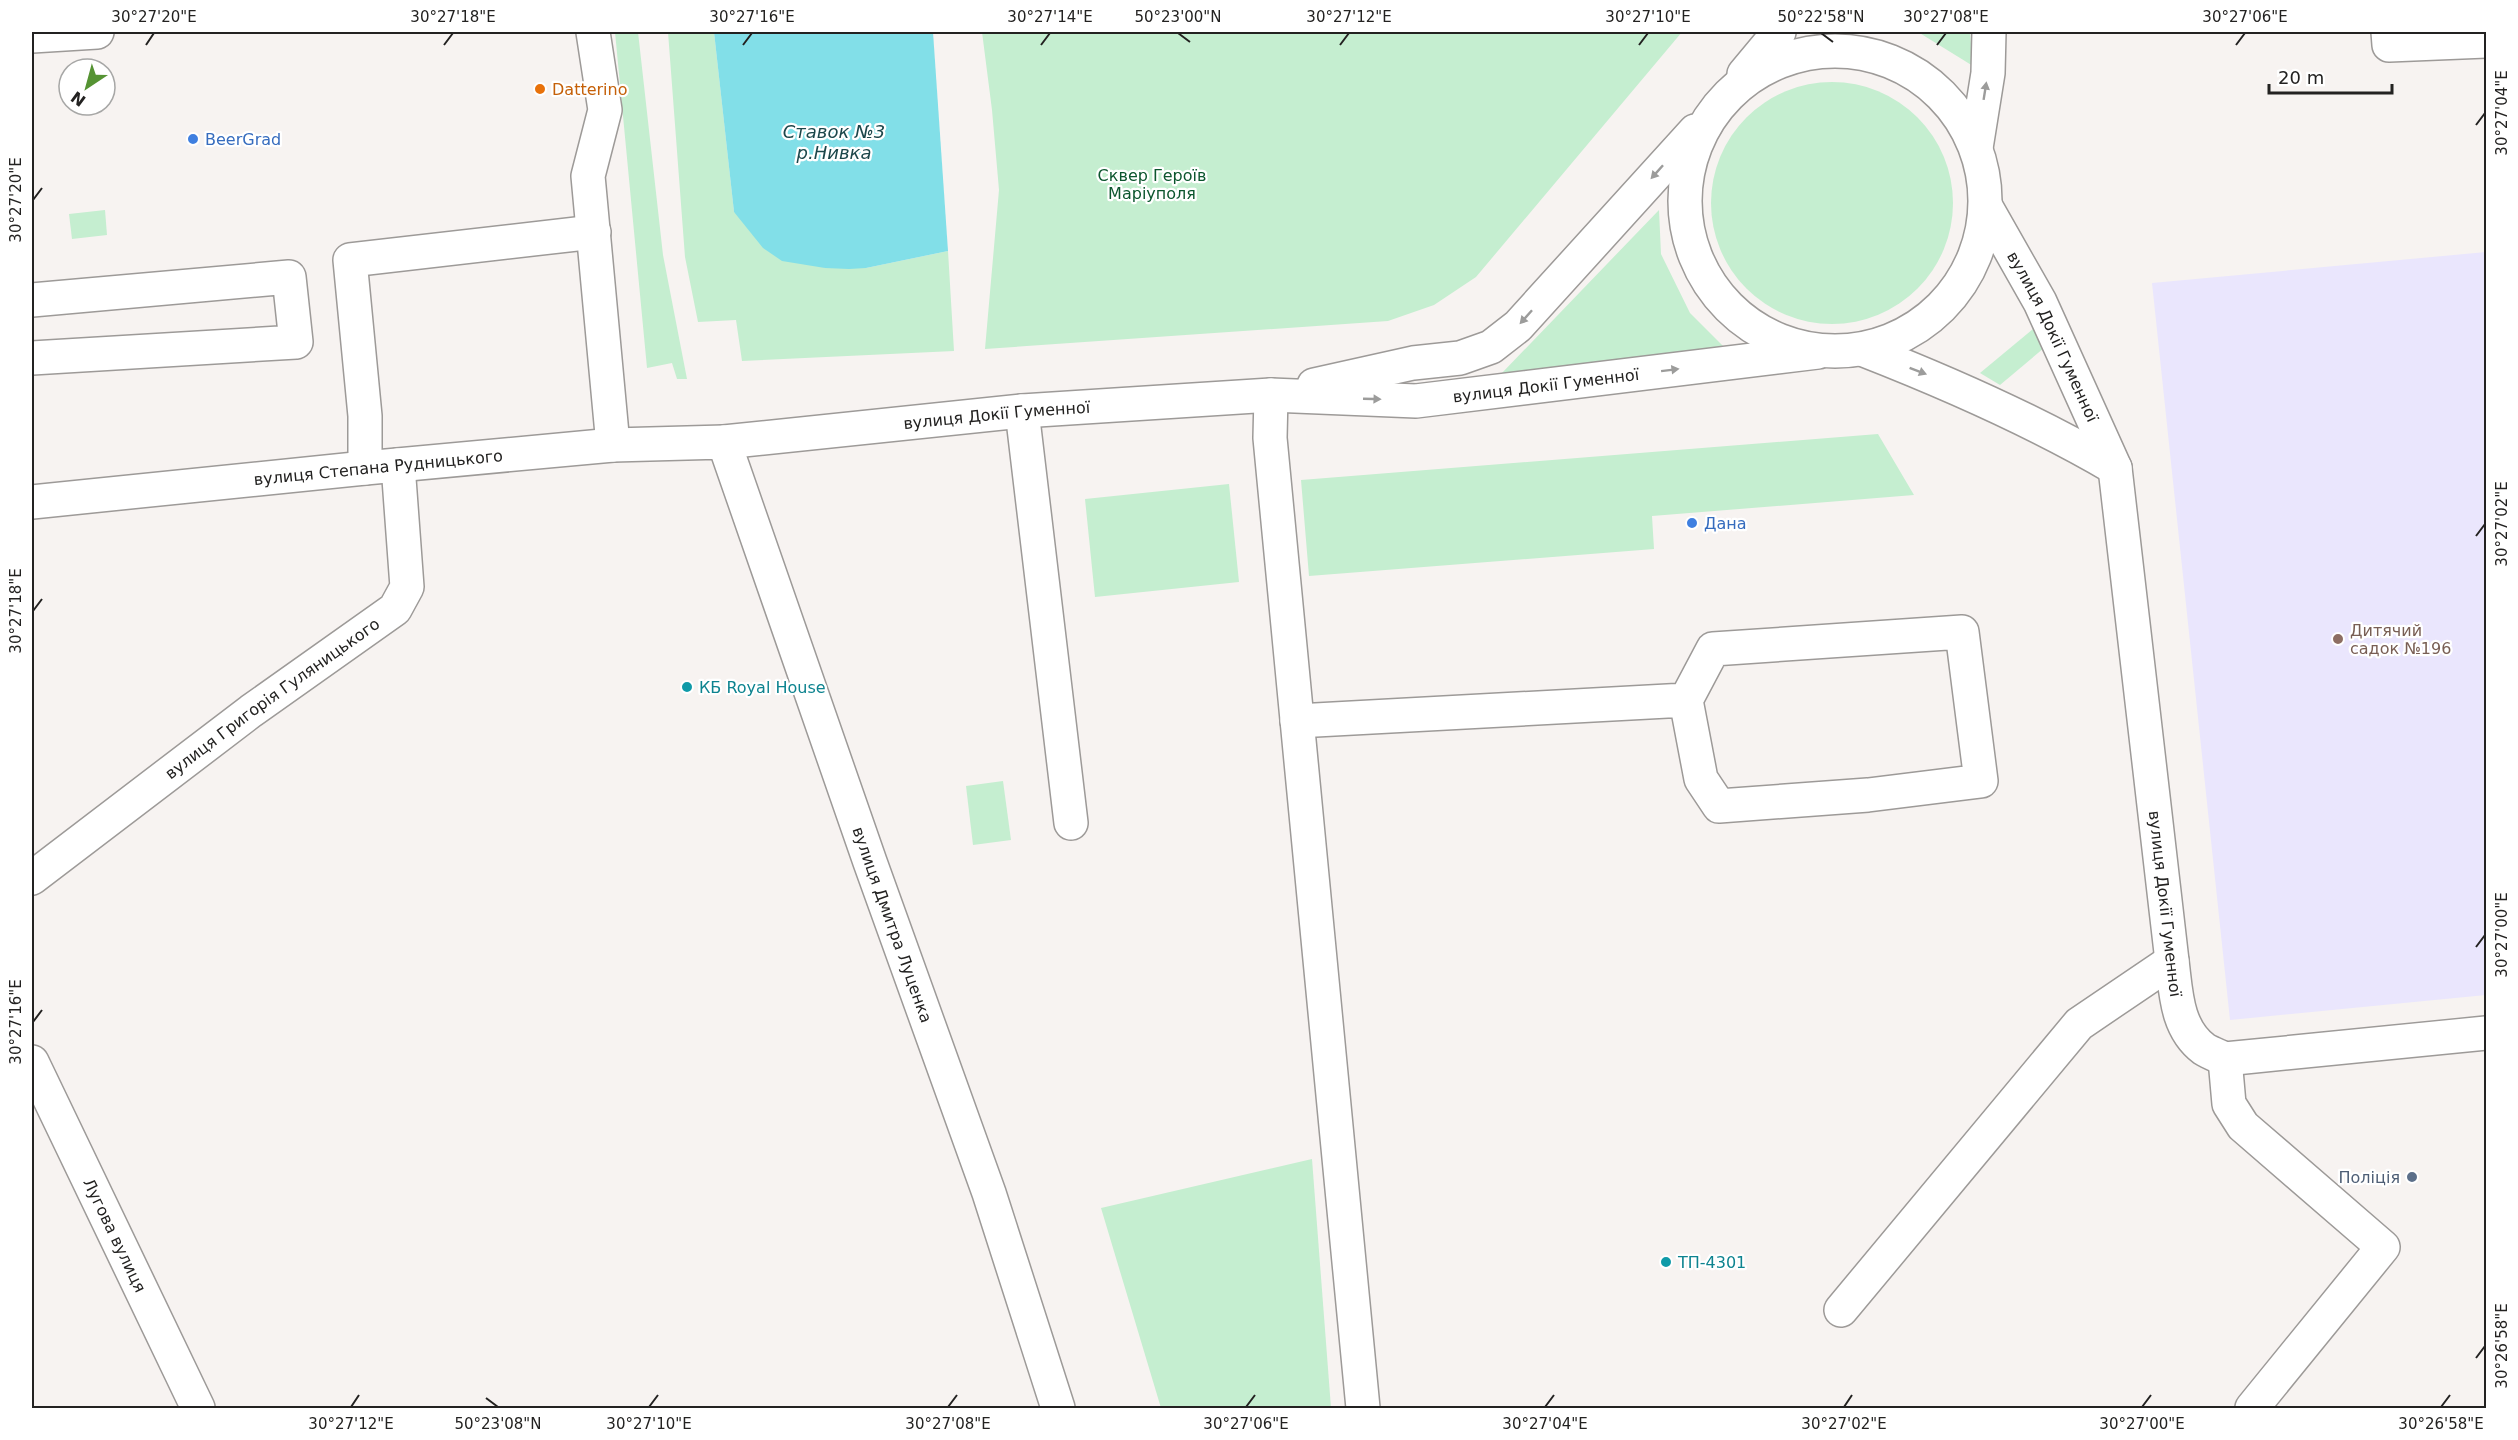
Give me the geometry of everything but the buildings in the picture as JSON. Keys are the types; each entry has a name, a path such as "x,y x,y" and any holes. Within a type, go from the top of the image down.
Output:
{"street":[{"path":"32,36 97,32"},
{"path":"593,32 605,110 588,176 613,445"},
{"path":"1720,103 1791,56 1836,50 1880,57 1921,78 1954,109 1976,148 1984,177 1986,207 1979,246 1962,284 1935,314 1910,331 1864,350 1818,352 1768,337 1726,306 1696,263 1683,212 1688,160 1720,103 1779,32"},
{"path":"1976,148 1988,73 1989,32"},
{"path":"2388,32 2389,45 2487,41"},
{"name":"вулиця Докії Гуменної","path":"1271,395 1413,363 1460,358 1491,347 1518,326 1720,103"},
{"name":"вулиця Докії Гуменної","path":"1986,207 2040,302 2115,468 2178,1010 2187,1030 2204,1049 2226,1059"},
{"path":"365,468 365,416 350,260 594,232"},
{"path":"32,300 289,277 296,342 32,358"},
{"name":"вулиця Докії Гуменної","path":"1864,350 1952,384 2071,442 2115,468"},
{"name":"вулиця Докії Гуменної","path":"724,442 1022,411 1271,395 1416,401 1818,352"},
{"path":"1271,395 1270,438 1363,1408"},
{"path":"1022,411 1071,823"},
{"name":"вулиця Степана Рудницького","path":"32,502 613,445 724,442"},
{"name":"вулиця Дмитра Луценка","path":"724,442 870,862 990,1193 1058,1408"},
{"name":"вулиця Григорія Гуляницького","path":"32,878 252,711 395,609 407,587 398,465"},
{"path":"1962,633 1981,781 1868,795 1719,806 1701,779 1686,700 1713,648 1962,633"},
{"path":"1296,721 1686,700"},
{"path":"1841,1310 2079,1024 2172,961"},
{"path":"2252,1408 2383,1247 2243,1126 2229,1104 2226,1059 2487,1033"},
{"name":"Лугова вулиця","path":"32,1062 198,1408"}],"shaded area":[{"name":"Дитячий садок №196","path":"2486,252 2486,995 2230,1020 2152,283"}],"green space":[{"path":"615,32 638,32 663,255 687,379 677,379 672,363 647,368"},
{"path":"668,32 714,32 734,212 825,268 866,268 948,251 954,351 742,361 736,320 698,322 685,257"},
{"name":"Сквер Героїв Маріуполя","path":"982,32 1682,32 1476,277 1434,305 1388,321 985,349 999,190"},
{"path":"1918,32 1970,32 1973,66"},
{"path":"1820,82 1844,82 1867,87 1889,96 1918,117 1933,136 1944,157 1951,179 1953,203 1951,227 1944,249 1933,270 1918,289 1889,310 1867,319 1844,324 1820,324 1797,319 1775,310 1755,297 1738,280 1725,260 1716,238 1711,215 1711,191 1716,168 1725,146 1738,126 1755,109 1775,96 1797,87"},
{"path":"105,210 107,235 72,239 69,214"},
{"path":"1659,210 1661,254 1690,313 1728,351 1501,374"},
{"path":"2033,329 2044,348 2000,385 1980,373"},
{"path":"1878,434 1914,495 1652,516 1654,549 1309,576 1301,480"},
{"path":"1229,484 1239,582 1095,597 1085,499"},
{"path":"1003,781 1011,840 973,845 966,786"},
{"path":"1312,1159 1331,1408 1161,1408 1101,1208"}],"water":[{"name":"Ставок №3 р.Нивка","path":"714,32 933,32 948,251 866,268 849,269 825,268 782,261 763,248 734,212"}],"place":[{"name":"Datterino","path":"540,89"},
{"name":"BeerGrad","path":"193,139"},
{"name":"Дана","path":"1692,523"},
{"name":"Дитячий садок №196","path":"2338,639"},
{"name":"КБ Royal House","path":"687,687"},
{"name":"Поліція","path":"2412,1177"},
{"name":"ТП-4301","path":"1666,1262"}]}
